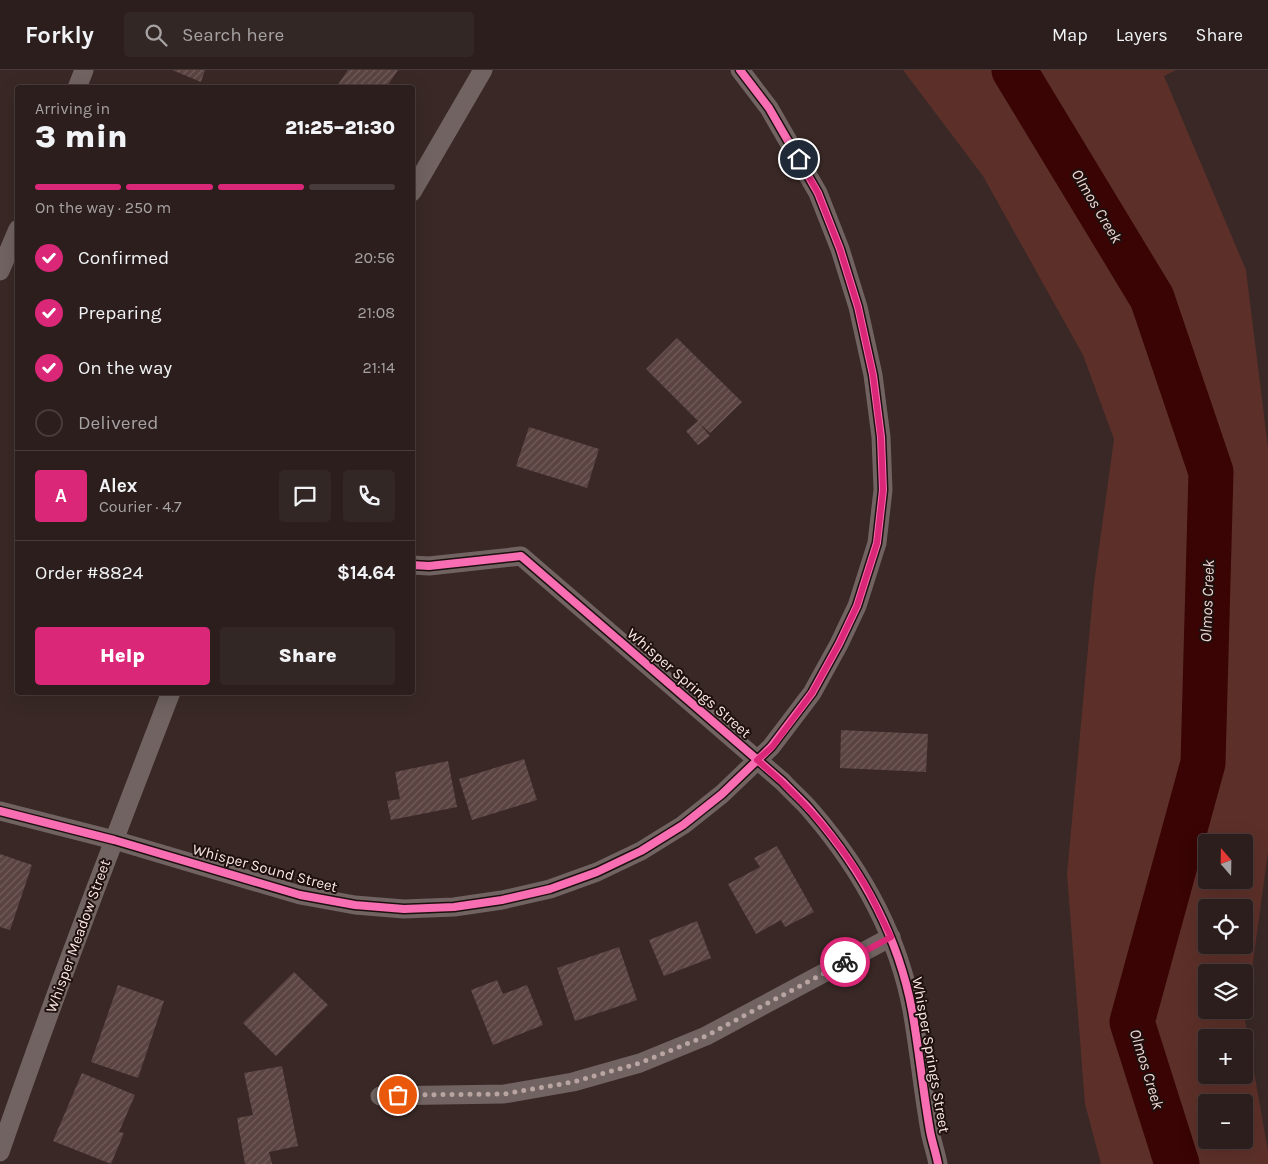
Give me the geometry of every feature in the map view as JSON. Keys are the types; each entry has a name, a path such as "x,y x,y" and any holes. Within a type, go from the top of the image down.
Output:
{"street":[{"path":"78,85 84,70"},
{"path":"415,187 483,70"},
{"name":"Whisper Sound Street","path":"0,810 114,840 300,895 355,905 404,909 454,907 502,900 550,889 597,872 641,851 683,825 722,794 772,747 812,693 857,606 877,543 883,490 881,438 873,375 858,307 840,249 818,193 769,108 740,70"},
{"path":"0,271 15,236"},
{"name":"Whisper Springs Street","path":"415,565 429,566 521,556 783,782 811,811 840,847 865,886 891,937 901,964 912,1009 930,1132 938,1164"},
{"name":"Whisper Meadow Street","path":"0,1152 28,1070 170,695"},
{"path":"380,1096 504,1094 573,1082 640,1063 706,1036 891,937"}],"shaded area":[{"path":"903,70 1176,70 1164,76 1246,270 1268,448 1268,852 1253,964 1198,964 1198,1019 1245,1019 1246,1029 1198,1029 1198,1084 1253,1084 1253,1066 1268,1151 1268,1164 1101,1164 1085,1104 1067,874 1094,584 1114,439 1083,355 983,176"}],"building":[{"path":"172,70 205,70 201,82"},
{"path":"348,70 398,70 388,85 338,85"},
{"path":"677,338 742,402 710,433 699,423 710,436 698,445 686,431 698,421 646,369"},
{"path":"529,427 599,449 587,488 516,466"},
{"path":"841,730 928,734 926,772 840,768"},
{"path":"524,759 537,800 472,820 459,779"},
{"path":"448,761 457,807 391,820 387,801 400,799 395,772"},
{"path":"777,846 814,912 785,927 781,920 756,934 728,884 760,867 754,858"},
{"path":"0,854 32,865 10,930 0,927"},
{"path":"697,921 711,958 664,976 649,940"},
{"path":"619,947 637,1000 575,1021 557,968"},
{"path":"294,972 328,1005 276,1056 243,1023"},
{"path":"497,980 503,994 527,985 543,1025 493,1045 471,990"},
{"path":"118,985 164,1001 138,1078 91,1062"},
{"path":"282,1066 298,1146 269,1152 272,1164 245,1164 237,1118 253,1115 244,1073"},
{"path":"82,1073 135,1095 119,1132 124,1133 111,1164 53,1141"}],"waterway":[{"name":"Olmos Creek","path":"1014,70 1152,298 1211,472 1203,763 1132,1022 1177,1164"}],"cycle path":[{"path":"0,811 114,840 300,895 355,905 404,909 454,907 502,900 550,889 597,872 641,851 683,825 722,794 771,747 812,693 857,606 877,543 883,490 881,437 873,375 858,307 840,249 818,193 769,108 740,70"},
{"path":"415,565 429,566 521,556 783,782 809,808 830,834 861,880 887,930 897,956 912,1010 930,1131 938,1164"}],"way so far":[{"path":"398,1095 504,1094 573,1082 640,1063 706,1036 845,962"}],"route":[{"path":"799,159 818,193 840,249 858,307 873,375 881,438 883,490 877,543 857,606 812,693 772,747 757,760 783,782 811,811 840,847 865,886 891,937 845,962"}]}
